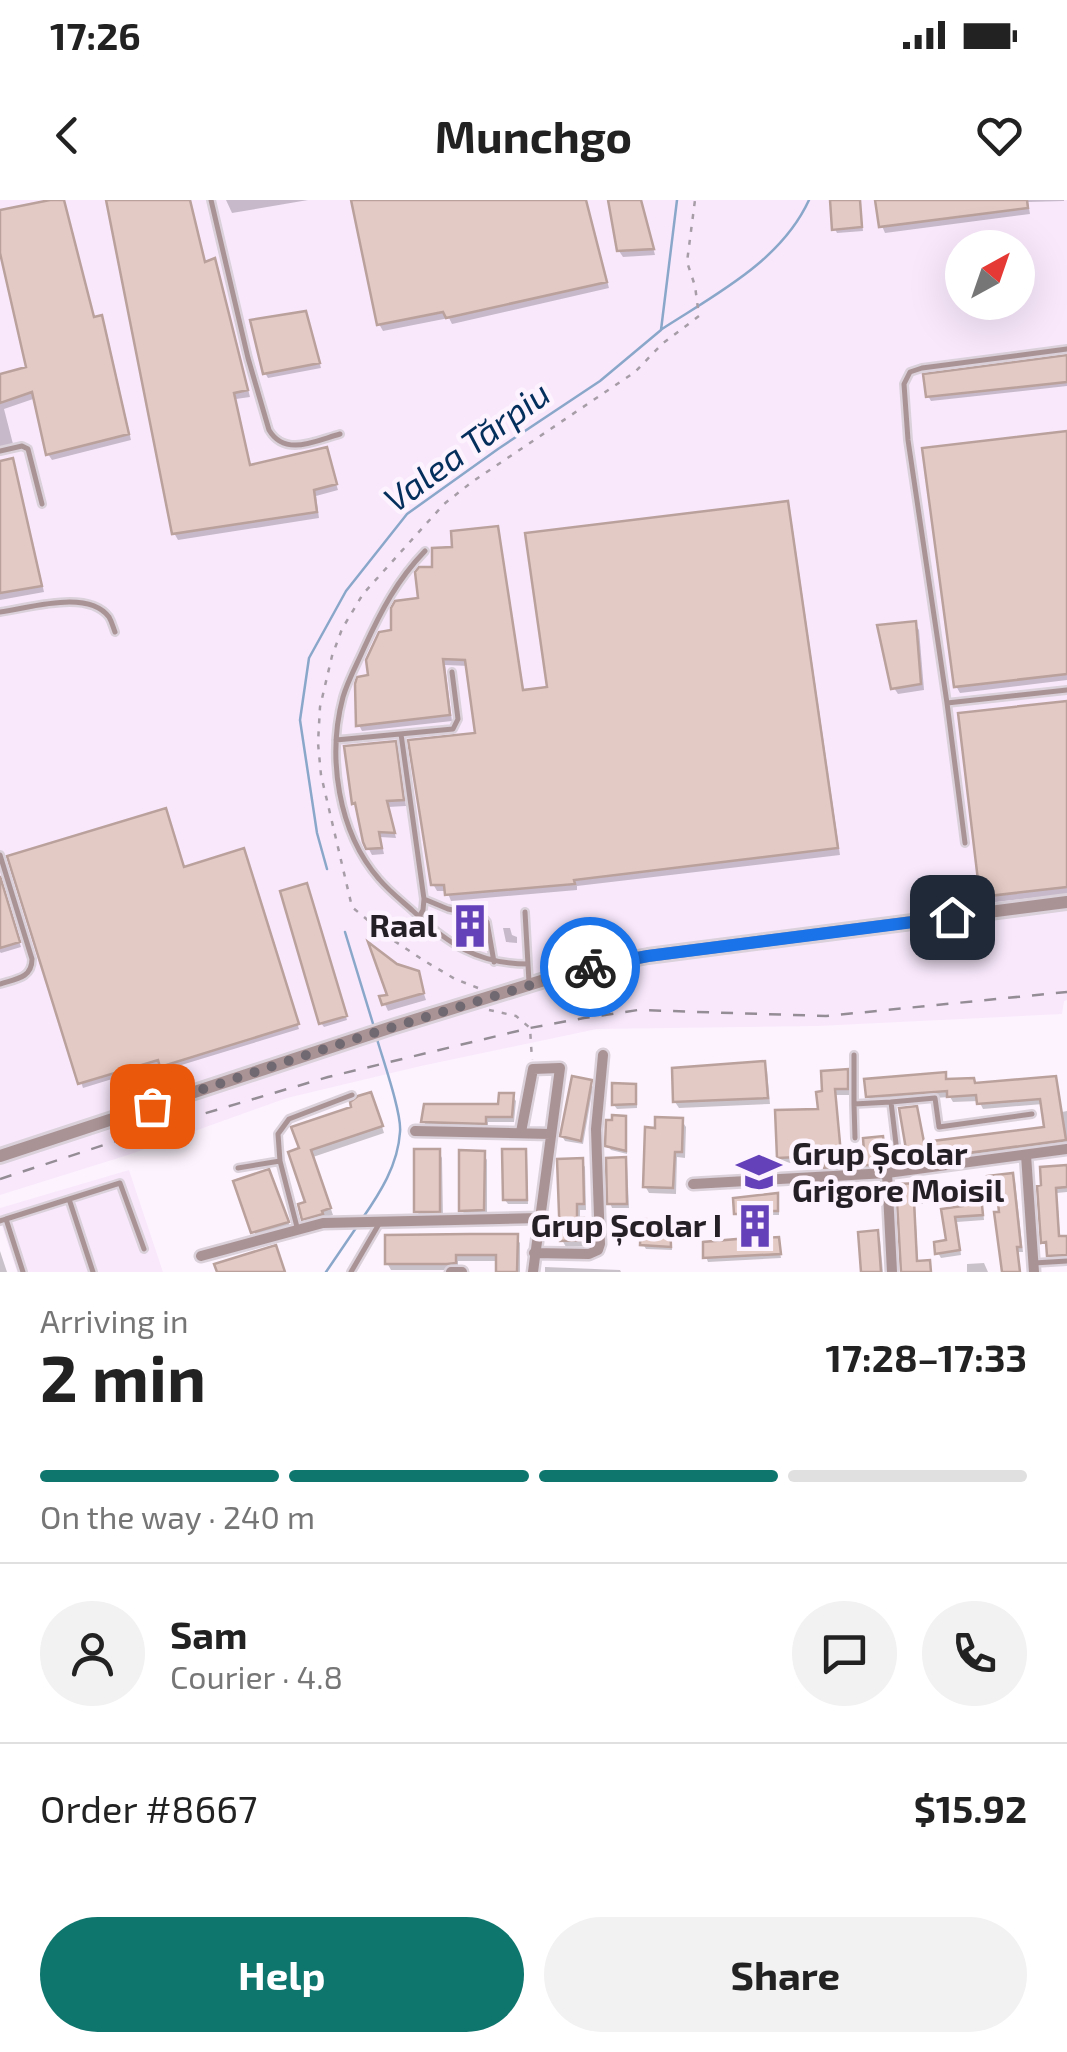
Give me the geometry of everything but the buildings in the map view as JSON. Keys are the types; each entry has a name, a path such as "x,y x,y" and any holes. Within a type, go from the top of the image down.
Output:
{"street":[{"path":"0,1156 580,969 648,956 1067,902"},
{"path":"534,1253 590,1254 598,1250 596,1129 603,1055"},
{"path":"521,1132 533,1069 560,1068 532,1272"},
{"path":"415,1131 551,1134"},
{"path":"694,1184 893,1172 1067,1149"},
{"path":"1026,1155 1034,1268"},
{"path":"892,1272 893,1172"},
{"path":"201,1256 336,1222 539,1218"},
{"path":"450,1272 462,1272"}],"lane":[{"path":"211,200 269,430 275,440 294,448 340,434"},
{"path":"965,843 908,440 904,384 910,372 922,368 1067,349"},
{"path":"0,451 22,446 28,449 42,504"},
{"path":"426,551 406,570 376,620 344,693 336,740 340,786 352,837 380,880 449,942 494,962 528,964"},
{"path":"0,612 75,601 93,605 108,616 116,632"},
{"path":"336,740 453,729 458,719 452,672"},
{"path":"947,703 1067,690"},
{"path":"401,734 424,899 419,917"},
{"path":"0,855 32,967 28,973 0,984"},
{"path":"424,899 482,916 487,922 494,962"},
{"path":"525,912 529,986"},
{"path":"854,1055 855,1138"},
{"path":"298,1229 280,1161 278,1134 290,1119 352,1095"},
{"path":"854,1104 935,1098 938,1127 1032,1114"},
{"path":"890,1102 893,1172"},
{"path":"238,1168 280,1161"},
{"path":"23,1272 3,1220 120,1183 144,1249"},
{"path":"70,1199 93,1272"},
{"path":"352,1272 375,1222"},
{"path":"1034,1268 1067,1261"}],"path":[{"path":"497,996 455,979 423,960 352,907 320,775 320,707 332,656 342,628 363,594 444,504 635,372 662,344 699,316 687,262 695,200"},
{"path":"468,1004 516,1016 530,1028 533,1069"}],"shaded area":[{"path":"0,200 1067,200 1067,1000 1062,1014 818,1026 597,1029 287,1098 128,1155 0,1195"},
{"path":"129,1170 163,1272 17,1272 0,1220 0,1208"}],"waterway":[{"name":"Valea Tărpiu","path":"327,869 317,833 300,720 309,658 346,591 407,514 600,381 661,330 677,200"},
{"path":"662,329 725,289 764,258 797,222 809,200"},
{"name":"Valea Tărpiu","path":"345,932 374,1027"},
{"name":"Valea Tărpiu","path":"362,1219 392,1167 399,1144 395,1100 377,1039"},
{"name":"Valea Tărpiu","path":"326,1272 358,1225"}],"railway":[{"path":"0,1179 328,1077 584,1018 638,1010 826,1016 1067,992"}],"way so far":[{"path":"152,1106 590,967"}],"place":[{"name":"Raal","path":"470,926"},
{"name":"Grup Școlar Grigore Moisil","path":"759,1172"},
{"name":"Grup Școlar I","path":"755,1226"}],"route":[{"path":"590,967 952,917"}]}
